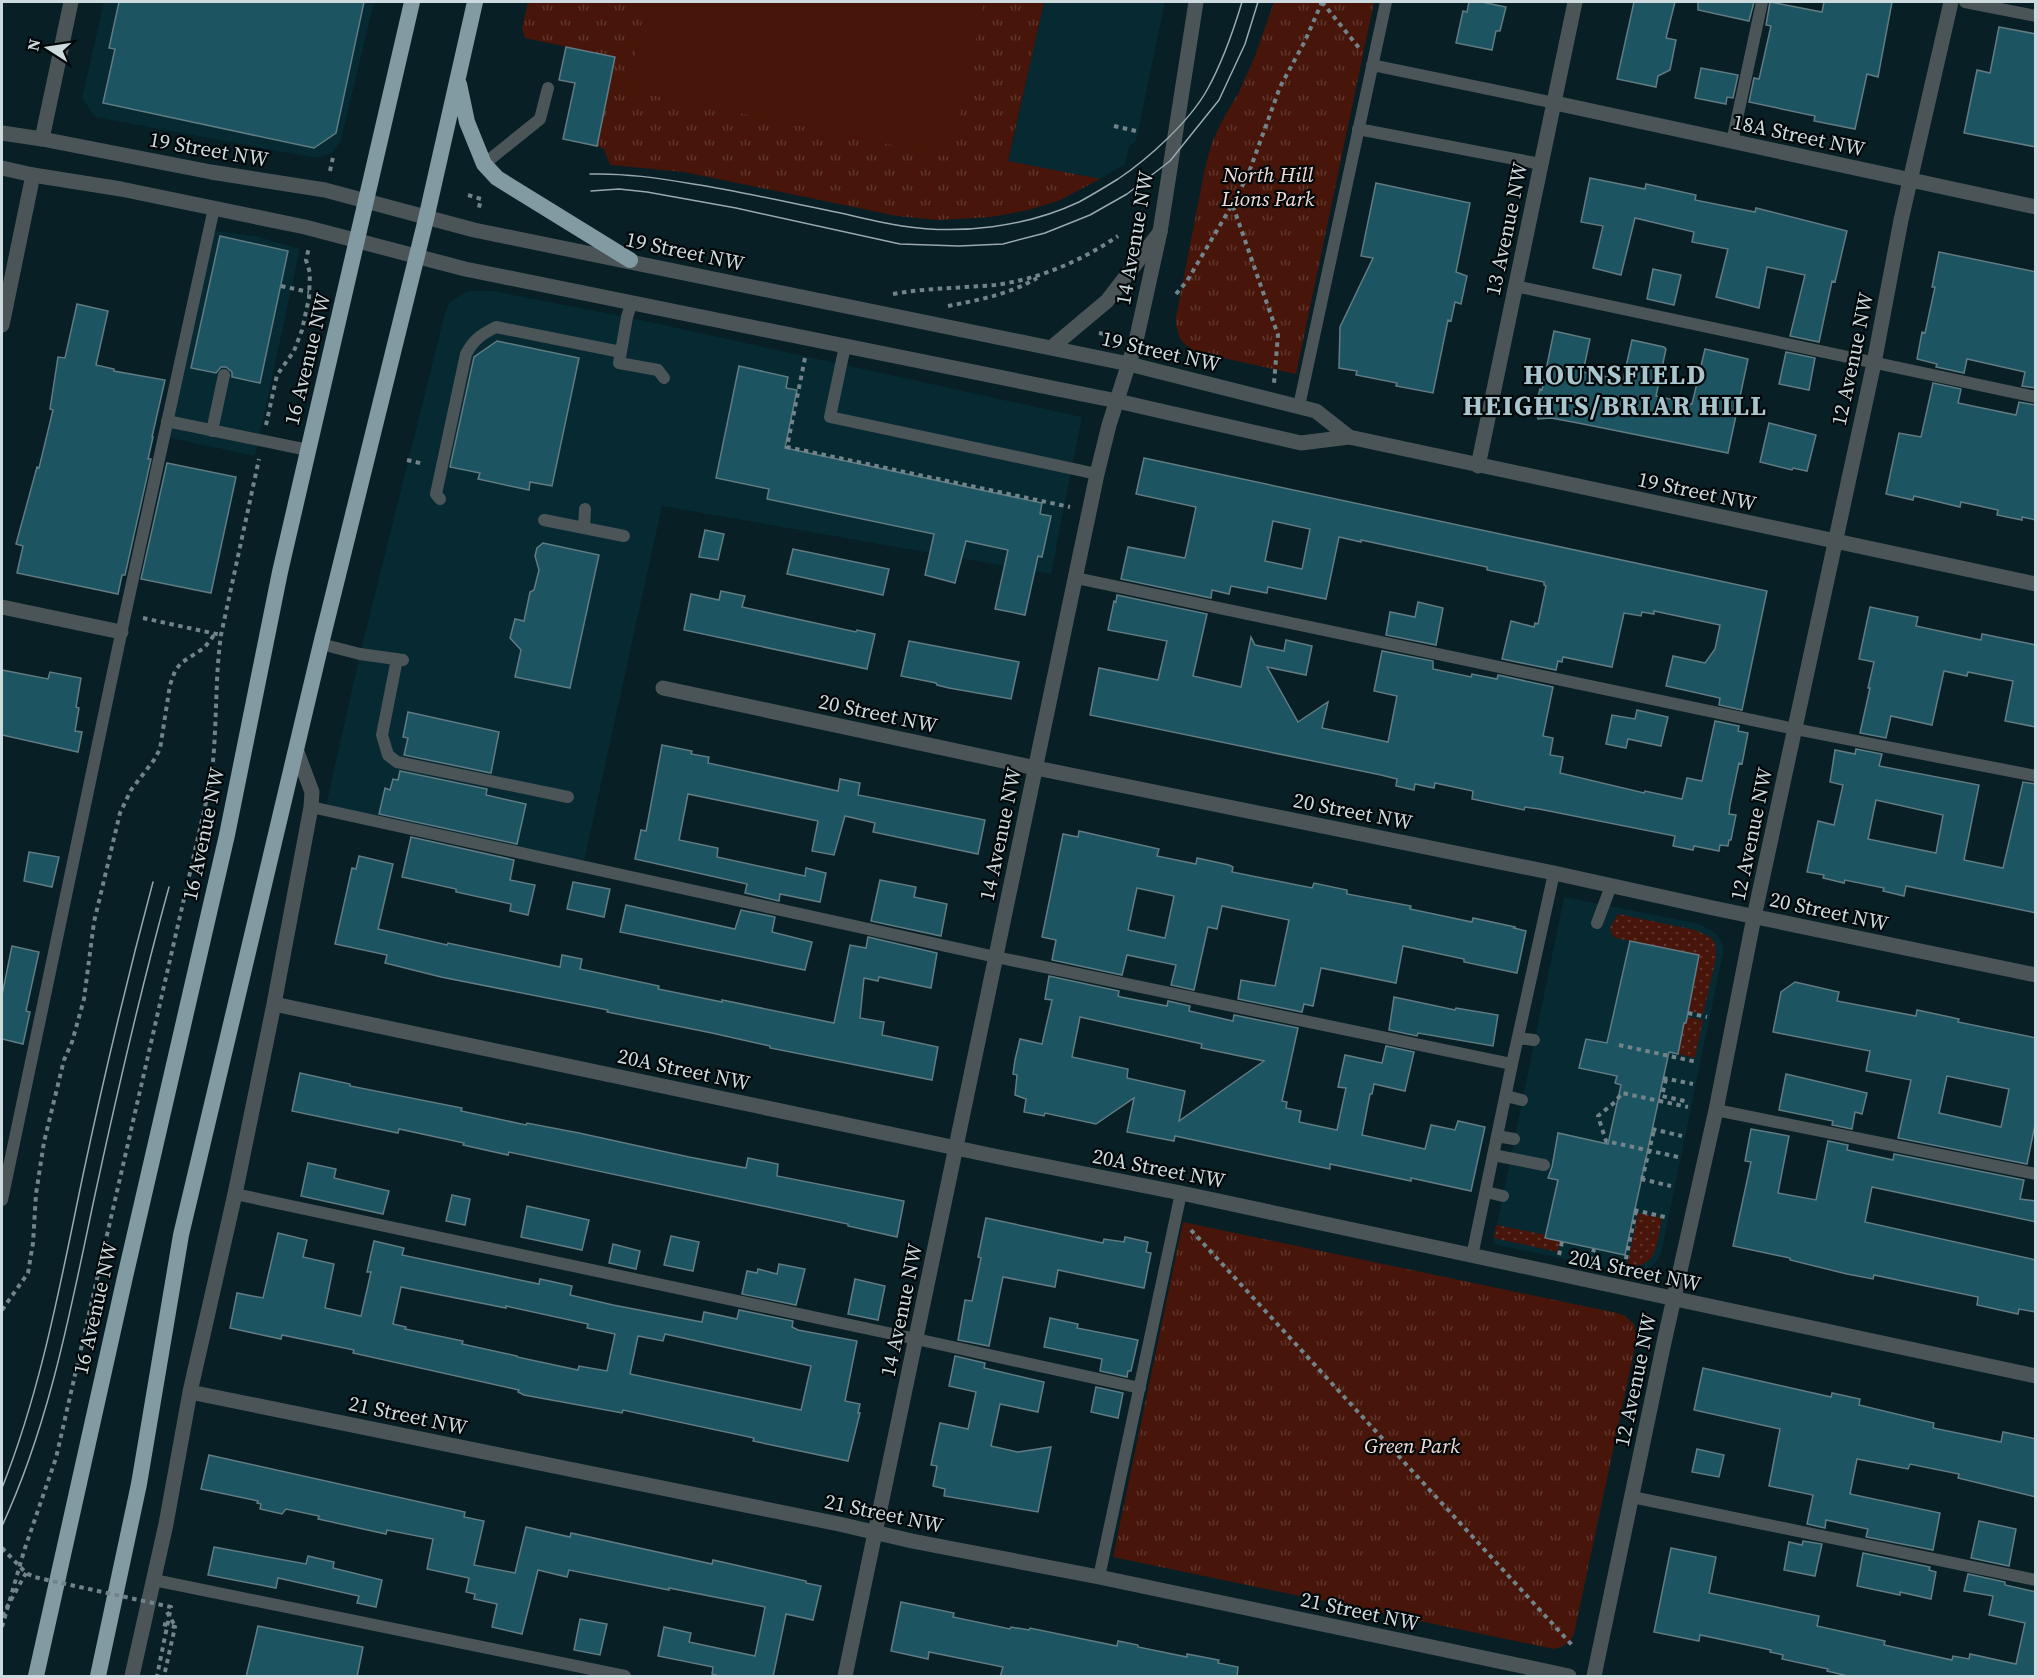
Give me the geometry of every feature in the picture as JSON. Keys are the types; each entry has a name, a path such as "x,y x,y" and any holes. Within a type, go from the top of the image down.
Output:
{"highway":[{"name":"16 Avenue NW","path":"36,1677 122,1288 227,835 280,572 412,2"},
{"path":"98,1677 139,1484 181,1235 321,644 417,257 475,2"},
{"path":"458,76 466,122 484,164 503,183 630,260"}],"street":[{"path":"42,139 71,2"},
{"name":"14 Avenue NW","path":"845,1677 1097,474 1109,425 1136,341 1160,232 1196,2"},
{"name":"13 Avenue NW","path":"1478,466 1575,2"},
{"name":"12 Avenue NW","path":"1594,1677 1673,1299 1716,1110 1754,917 1874,363 1910,179 1951,2"},
{"name":"18A Street NW","path":"1555,103 2036,207"},
{"name":"19 Street NW","path":"2,134 42,139 210,172 325,190 426,219 474,230 630,260 1129,364 1316,411 1349,437"},
{"name":"19 Street NW","path":"2,168 122,189 305,227 465,269 1117,401 1301,442 1349,437 2036,584"},
{"path":"2,325 33,175"},
{"path":"1051,348 1107,301 1160,232"},
{"path":"2,607 121,632"},
{"name":"20 Street NW","path":"663,688 1036,768 1554,873 2036,975"},
{"path":"132,1677 154,1580 190,1392 235,1194 311,807 312,792 297,752"},
{"name":"20A Street NW","path":"274,1004 956,1148 1181,1193 2036,1376"},
{"name":"21 Street NW","path":"190,1392 1099,1577 1569,1677"}],"lane":[{"path":"1299,406 1386,2"},
{"path":"1732,142 1762,2"},
{"path":"1965,2 2036,16"},
{"path":"1372,65 1555,103"},
{"path":"484,164 540,119 548,87"},
{"path":"1359,129 1541,164"},
{"path":"2,1200 121,632 214,208"},
{"path":"1515,286 2036,397"},
{"path":"620,358 632,302"},
{"path":"440,499 436,494 466,354 473,341 483,333 496,327 620,358 658,370 663,378"},
{"path":"845,346 830,417 1097,474"},
{"path":"212,431 224,375"},
{"path":"167,421 308,450"},
{"path":"584,528 585,509"},
{"path":"544,520 624,536"},
{"path":"1076,578 1795,729 2036,776"},
{"path":"321,644 360,654 401,660 382,735 388,755 397,762 568,796"},
{"path":"311,807 996,957 1512,1064"},
{"path":"1472,1256 1554,873"},
{"path":"1597,923 1611,886"},
{"path":"1518,1038 1534,1040"},
{"path":"1506,1096 1522,1100"},
{"path":"1716,1110 2036,1173"},
{"path":"1497,1136 1514,1139"},
{"path":"1493,1155 1544,1165"},
{"path":"1486,1192 1503,1196"},
{"path":"1099,1577 1181,1193"},
{"path":"235,1194 916,1338 1140,1388"},
{"path":"1632,1497 2036,1580"},
{"path":"154,1580 625,1677"}],"path":[{"path":"1176,294 1187,281 1248,175 1280,87 1305,41 1322,2 1372,65"},
{"path":"1114,126 1140,132"},
{"path":"468,195 481,199 477,216"},
{"path":"1232,205 1278,335 1274,383"},
{"path":"945,307 987,298 1024,286 1095,251 1118,236"},
{"path":"888,295 917,290 996,285 1041,276"},
{"path":"281,286 310,292"},
{"path":"1098,333 1109,335"},
{"path":"806,356 787,447 1070,507"},
{"path":"2,1627 24,1551 56,1458 213,764 216,674 221,635 125,615"},
{"path":"2,1310 24,1279 32,1257 36,1194 44,1142 64,1060 72,1042 84,999 94,922 120,813 131,790 160,749 170,685 175,671 181,663 204,648 215,634"},
{"path":"1688,1013 1707,1017"},
{"path":"1619,1045 1697,1062"},
{"path":"1678,1157 1606,1142 1598,1116 1622,1093 1689,1104 1662,1096 1665,1078 1693,1084"},
{"path":"1671,1185 1642,1179 1653,1129 1682,1136"},
{"path":"1624,1269 1635,1211 1665,1217"},
{"path":"1183,1222 1572,1645"},
{"path":"1559,1256 1562,1242"},
{"path":"1591,1262 1594,1249"},
{"path":"2,1548 26,1573 34,1577 171,1607 157,1677"},
{"path":"2,1616 26,1573"},
{"path":"163,1604 175,1627 164,1677"},
{"path":"145,1620 175,1627"}],"shaded area":[{"path":"104,2 374,2 341,140 332,153 316,158 95,117 82,98"},
{"path":"1044,2 1165,2 1136,141 1129,147 1125,164 1100,179 1008,162"},
{"path":"208,230 255,236 300,249 255,456 166,437"},
{"path":"469,291 493,291 627,317 1082,417 1051,574 662,506 583,866 325,810 360,654 445,313 449,303"},
{"path":"1564,897 1700,924 1717,934 1724,948 1661,1254 1649,1270 1640,1272 1627,1272 1493,1244"}],"green space":[{"path":"528,2 1044,2 1008,161 1100,179 1058,201 1028,210 991,217 938,220 897,216 684,172 610,165 604,149 597,146 615,57 525,38 522,28"},
{"path":"646,2 984,2 951,157 628,90"},
{"name":"North Hill Lions Park","path":"1274,2 1374,2 1296,374 1196,352 1180,338 1176,323 1211,145 1255,56"},
{"path":"1618,914 1695,930 1710,937 1715,943 1716,958 1703,1014 1688,1011 1698,955 1616,938 1612,935 1610,928"},
{"path":"1688,1017 1703,1020 1695,1058 1678,1054 1684,1023"},
{"path":"1638,1213 1662,1218 1659,1236 1654,1252 1645,1263 1627,1266"},
{"name":"Green Park","path":"1183,1222 1617,1313 1625,1316 1634,1324 1636,1342 1574,1634 1564,1646 1554,1649 1113,1557"},
{"path":"1496,1225 1546,1235 1546,1238 1560,1241 1558,1252 1494,1238"}],"building":[{"path":"119,2 364,2 336,133 314,148 103,103 115,49 109,48"},
{"path":"1469,2 1506,7 1500,31 1496,31 1492,50 1456,43 1463,11 1467,12"},
{"path":"1634,2 1675,2 1666,38 1676,40 1670,70 1658,76 1656,87 1617,79"},
{"path":"1698,2 1754,2 1749,21 1698,10"},
{"path":"1770,2 1822,12 1824,2 1892,2 1878,77 1867,74 1855,129 1814,121 1815,116 1749,102 1754,78 1759,79 1771,26 1766,25"},
{"path":"1999,27 2036,34 2036,147 1964,133 1977,70 1990,73"},
{"path":"566,47 615,57 597,146 563,139 575,83 559,80"},
{"path":"1701,68 1738,75 1733,98 1727,97 1726,104 1695,98"},
{"path":"1590,178 1645,189 1646,184 1696,195 1695,200 1755,212 1756,208 1847,231 1835,282 1832,281 1819,342 1790,336 1805,275 1767,267 1759,308 1716,297 1728,249 1692,242 1694,232 1635,218 1621,275 1593,268 1603,226 1581,222"},
{"path":"1376,183 1470,203 1456,272 1467,276 1461,304 1455,302 1451,321 1448,320 1433,393 1396,386 1397,383 1356,375 1357,371 1339,368 1340,327 1373,258 1361,256"},
{"path":"220,236 288,251 260,383 232,377 232,372 226,367 221,367 216,373 191,368"},
{"path":"1939,252 2036,272 2036,388 2022,386 2025,372 1967,359 1964,373 1936,367 1937,364 1917,359 1935,287 1932,287"},
{"path":"1653,269 1681,275 1674,305 1647,299"},
{"path":"77,304 108,311 96,365 114,369 114,371 165,380 148,459 151,459 125,575 122,575 118,594 17,573 23,546 16,544 37,467 39,468 53,410 50,409 58,357 65,358"},
{"path":"1554,331 1590,339 1583,372 1623,380 1632,340 1664,347 1666,349 1656,396 1692,404 1705,349 1748,359 1728,453 1551,418 1538,419 1535,409 1540,389 1542,390"},
{"path":"497,341 579,358 552,486 530,482 529,490 478,479 480,473 450,467 474,357"},
{"path":"1786,352 1815,358 1809,390 1779,384"},
{"path":"739,366 788,377 786,388 797,390 785,448 1042,503 1040,514 1051,516 1042,557 1038,556 1025,615 995,609 1008,550 966,541 955,583 925,575 934,534 767,499 769,489 716,478"},
{"path":"1933,383 1961,389 1958,403 2016,415 2019,402 2036,405 2036,520 1997,515 1998,510 1961,502 1960,507 1914,496 1913,500 1886,494 1899,433 1921,437"},
{"path":"1769,423 1816,435 1807,471 1793,468 1792,470 1760,462"},
{"path":"1144,458 1767,591 1742,710 1719,705 1720,698 1666,686 1673,656 1705,663 1715,649 1720,625 1654,611 1654,614 1642,612 1641,616 1624,613 1612,667 1563,657 1562,662 1558,661 1556,670 1502,659 1511,621 1534,627 1535,623 1538,624 1546,586 1544,582 1487,570 1487,567 1361,540 1361,542 1339,537 1326,599 1268,587 1267,593 1231,586 1229,594 1212,590 1211,598 1121,579 1128,547 1185,558 1196,507 1136,494","holes":["1273,521 1310,529 1302,569 1265,561"]},
{"path":"167,463 236,477 211,593 141,579"},
{"path":"705,530 724,534 718,560 699,557"},
{"path":"543,543 599,555 570,688 515,677 521,650 510,638 515,619 524,621 530,592 534,590 539,570 535,556 537,548"},
{"path":"793,549 889,569 883,595 787,574"},
{"path":"721,591 745,596 742,607 856,632 857,630 875,634 867,669 684,630 691,594 719,600"},
{"path":"1117,595 1207,614 1193,676 1241,687 1251,637 1255,645 1284,651 1286,640 1312,646 1306,675 1267,667 1298,722 1328,702 1322,728 1388,742 1397,696 1374,691 1382,651 1433,661 1433,669 1471,677 1472,674 1497,679 1498,675 1553,687 1543,736 1553,738 1550,755 1563,757 1560,773 1644,793 1645,791 1682,799 1687,778 1702,781 1715,721 1739,726 1738,731 1748,733 1730,805 1729,814 1736,815 1731,840 1728,846 1720,845 1719,851 1694,846 1693,850 1673,846 1675,836 1539,809 1525,807 1524,810 1472,799 1473,791 1435,783 1434,788 1415,784 1414,790 1396,786 1397,779 1381,775 1090,715 1099,668 1158,680 1167,641 1108,630"},
{"path":"1418,602 1443,608 1436,645 1386,635 1390,612 1415,617"},
{"path":"1870,607 1918,617 1916,626 1981,640 1982,634 2036,645 2036,727 2005,721 2013,681 1968,672 1967,676 1944,671 1932,725 1891,716 1886,738 1860,733 1874,662 1859,659"},
{"path":"909,641 1019,662 1011,699 949,688 901,676"},
{"path":"2,670 48,679 50,672 81,678 75,731 82,732 78,752 2,735"},
{"path":"1637,710 1668,717 1661,746 1628,739 1626,748 1606,744 1612,715 1635,719"},
{"path":"408,712 499,732 491,773 404,755 408,738 403,737"},
{"path":"662,745 709,757 708,763 838,791 840,779 860,783 858,795 985,820 978,854 873,832 875,823 845,816 834,855 812,851 818,821 688,794 679,840 718,848 717,857 805,876 806,868 826,873 820,902 780,894 779,901 745,893 747,884 635,859 641,830 646,831"},
{"path":"1856,749 1882,754 1879,766 1979,785 1964,860 2003,868 2023,782 2036,784 2036,913 1906,886 1904,896 1883,891 1884,888 1845,880 1844,883 1823,878 1824,875 1807,872 1818,821 1834,825 1843,785 1830,782 1835,750 1855,754","holes":["1876,800 1943,815 1936,853 1868,839"]},
{"path":"400,771 487,789 486,795 526,804 517,844 379,814 385,788 390,790 393,779 398,780"},
{"path":"1079,831 1159,849 1157,856 1196,864 1197,858 1229,865 1233,867 1232,872 1312,888 1314,883 1347,890 1347,894 1411,906 1410,909 1472,922 1473,918 1515,927 1526,931 1517,973 1403,946 1396,983 1321,968 1313,1006 1304,1004 1302,1012 1238,999 1241,980 1275,986 1289,920 1222,906 1217,929 1208,927 1194,990 1171,985 1176,965 1127,955 1122,975 1052,960 1056,940 1042,937 1063,834 1078,837","holes":["1137,888 1174,896 1165,938 1128,930"]},
{"path":"411,837 514,860 510,880 535,885 528,915 510,911 511,904 402,877"},
{"path":"29,852 59,857 52,887 24,881"},
{"path":"359,856 393,864 378,929 560,967 562,955 582,959 580,969 659,986 658,989 834,1023 850,945 866,948 868,937 937,953 931,988 879,977 878,981 864,978 860,1018 884,1022 882,1035 938,1047 932,1080 770,1048 770,1046 712,1033 607,1012 608,1010 441,977 385,963 387,955 335,944 352,868 356,869"},
{"path":"880,880 916,887 914,897 947,904 941,936 871,921"},
{"path":"573,882 610,889 604,917 567,909"},
{"path":"626,905 735,929 741,910 775,917 772,932 812,942 805,970 620,932"},
{"path":"1630,941 1699,955 1678,1054 1669,1052 1625,1255 1545,1238 1558,1180 1548,1178 1558,1133 1608,1144 1621,1085 1615,1083 1617,1076 1579,1068 1586,1039 1607,1043"},
{"path":"12,946 39,952 26,1011 30,1012 23,1044 2,1039 2,995"},
{"path":"1049,976 1119,991 1118,996 1121,997 1167,1006 1168,1001 1190,1006 1189,1011 1233,1021 1234,1015 1298,1028 1282,1101 1287,1102 1286,1108 1301,1111 1299,1122 1337,1130 1346,1088 1338,1087 1345,1055 1382,1063 1386,1046 1414,1052 1405,1091 1374,1084 1362,1135 1425,1149 1431,1125 1455,1130 1458,1121 1485,1127 1471,1191 1330,1164 1330,1169 1175,1136 1174,1141 1127,1132 1134,1098 1096,1124 1045,1113 1044,1116 1024,1112 1026,1099 1015,1095 1017,1075 1013,1074 1015,1060 1020,1039 1042,1044 1052,1000 1045,999","holes":["1080,1017 1202,1044 1201,1048 1264,1061 1179,1121 1185,1091 1127,1078 1128,1069 1072,1057"]},
{"path":"1795,982 1839,992 1837,1001 1916,1016 1917,1010 1959,1019 1958,1022 2036,1038 2036,1120 2027,1164 1898,1138 1911,1080 1866,1071 1870,1051 1773,1032 1781,992","holes":["1947,1076 2009,1089 2001,1127 1939,1113"]},
{"path":"1394,997 1455,1010 1456,1008 1498,1015 1493,1046 1389,1030"},
{"path":"300,1073 350,1084 350,1086 462,1108 461,1111 526,1125 527,1123 579,1133 746,1168 748,1158 778,1164 777,1176 904,1201 897,1237 848,1226 848,1224 509,1152 508,1155 399,1129 398,1133 292,1111"},
{"path":"1786,1074 1867,1093 1862,1114 1855,1112 1852,1129 1832,1125 1833,1121 1779,1110"},
{"path":"1751,1129 1789,1136 1778,1193 1816,1200 1828,1141 1848,1145 1847,1150 1893,1160 1894,1154 2024,1180 2020,1199 2036,1201 2036,1222 1872,1187 1865,1222 2036,1260 2036,1312 2019,1309 2018,1314 1977,1305 1978,1297 1874,1275 1873,1279 1847,1274 1790,1260 1790,1258 1733,1246 1751,1162 1745,1161"},
{"path":"308,1163 336,1169 334,1178 389,1191 383,1214 301,1196"},
{"path":"452,1195 470,1199 465,1225 446,1221"},
{"path":"527,1206 589,1220 582,1250 521,1237"},
{"path":"986,1218 1103,1243 1104,1239 1124,1242 1125,1237 1148,1242 1146,1252 1151,1253 1144,1288 1058,1270 1055,1287 1003,1277 989,1346 958,1340 965,1300 972,1301"},
{"path":"278,1233 307,1240 303,1257 334,1264 325,1308 361,1316 371,1272 367,1272 374,1241 404,1248 402,1255 539,1284 540,1279 572,1286 570,1295 702,1322 704,1312 737,1319 739,1310 793,1321 792,1327 798,1330 857,1341 845,1401 860,1404 858,1413 860,1413 848,1461 623,1410 622,1413 524,1395 518,1392 519,1390 353,1353 354,1350 282,1335 281,1339 230,1328 237,1293 263,1298","holes":["401,1287 588,1324 587,1328 615,1334 607,1371 579,1366 578,1370 405,1329 406,1327 393,1324","665,1334 811,1366 801,1410 630,1374 638,1336 663,1341"]},
{"path":"671,1236 699,1242 693,1271 664,1265"},
{"path":"613,1244 640,1251 636,1269 609,1263"},
{"path":"779,1264 805,1269 796,1305 742,1294 747,1271 757,1273 758,1269 777,1274"},
{"path":"855,1279 885,1286 878,1320 848,1314"},
{"path":"1050,1318 1078,1324 1077,1328 1138,1340 1131,1371 1128,1371 1127,1377 1100,1371 1102,1359 1044,1347"},
{"path":"955,1356 985,1363 984,1368 1044,1382 1038,1412 1000,1404 991,1446 1018,1452 1051,1447 1038,1512 944,1496 945,1489 933,1486 937,1466 931,1465 940,1423 968,1429 976,1392 949,1386"},
{"path":"1703,1368 1831,1397 1832,1393 1860,1399 1859,1405 1934,1423 1933,1428 2001,1442 2003,1432 2036,1439 2036,1497 1958,1478 1959,1474 1910,1464 1908,1469 1857,1459 1850,1494 1940,1513 1933,1550 1866,1537 1868,1529 1826,1520 1825,1528 1807,1524 1813,1495 1769,1486 1780,1429 1694,1410"},
{"path":"1096,1387 1123,1393 1118,1418 1091,1412"},
{"path":"1697,1449 1724,1455 1719,1477 1692,1472"},
{"path":"209,1455 465,1512 464,1517 484,1521 474,1565 515,1573 526,1527 570,1537 571,1533 712,1564 713,1560 821,1586 813,1620 786,1614 773,1677 723,1677 712,1674 713,1667 658,1656 664,1627 691,1633 689,1642 755,1656 765,1607 569,1570 567,1577 538,1570 522,1634 492,1627 497,1604 474,1599 475,1594 466,1592 469,1578 427,1569 433,1539 387,1530 386,1534 318,1519 319,1516 286,1509 282,1514 260,1509 261,1504 257,1503 258,1501 201,1489"},
{"path":"1979,1521 2016,1529 2009,1566 1971,1558"},
{"path":"1803,1541 1822,1544 1815,1576 1784,1570 1789,1542 1802,1545"},
{"path":"214,1547 306,1564 308,1556 334,1562 333,1568 382,1580 376,1607 357,1603 359,1596 278,1578 276,1588 208,1575"},
{"path":"1671,1548 1716,1557 1709,1593 1819,1616 1817,1626 1885,1641 1884,1645 1952,1660 1953,1656 1969,1659 1970,1654 2016,1664 2025,1623 1989,1615 1993,1596 1964,1591 1968,1574 2036,1592 2036,1677 1852,1677 1782,1659 1783,1655 1770,1652 1771,1650 1700,1635 1699,1641 1654,1632"},
{"path":"1863,1553 1930,1567 1929,1570 1936,1572 1931,1599 1857,1586"},
{"path":"901,1602 954,1613 953,1617 1010,1629 1011,1627 1029,1630 1030,1628 1117,1646 1118,1641 1187,1657 1187,1654 1219,1660 1218,1663 1238,1667 1237,1677 1000,1677 1003,1667 929,1652 928,1659 891,1651"},
{"path":"580,1619 607,1624 600,1655 574,1650"},
{"path":"258,1626 363,1647 357,1677 246,1677"}],"tram line":[{"path":"590,174 629,175 680,182 924,229 992,227 1037,218 1079,202 1118,179 1155,150 1179,127 1207,90 1227,47 1242,2"},
{"path":"591,191 619,189 647,192 736,208 900,244 959,246 1003,244 1045,233 1090,215 1127,194 1170,161 1219,100 1245,44 1258,2"},
{"path":"2,1488 28,1411 49,1333 108,1064 153,882"},
{"path":"2,1526 33,1448 56,1368 129,1045 169,887"}],"district":[{"name":"HOUNSFIELD HEIGHTS/BRIAR HILL","path":"1615,390"}]}
